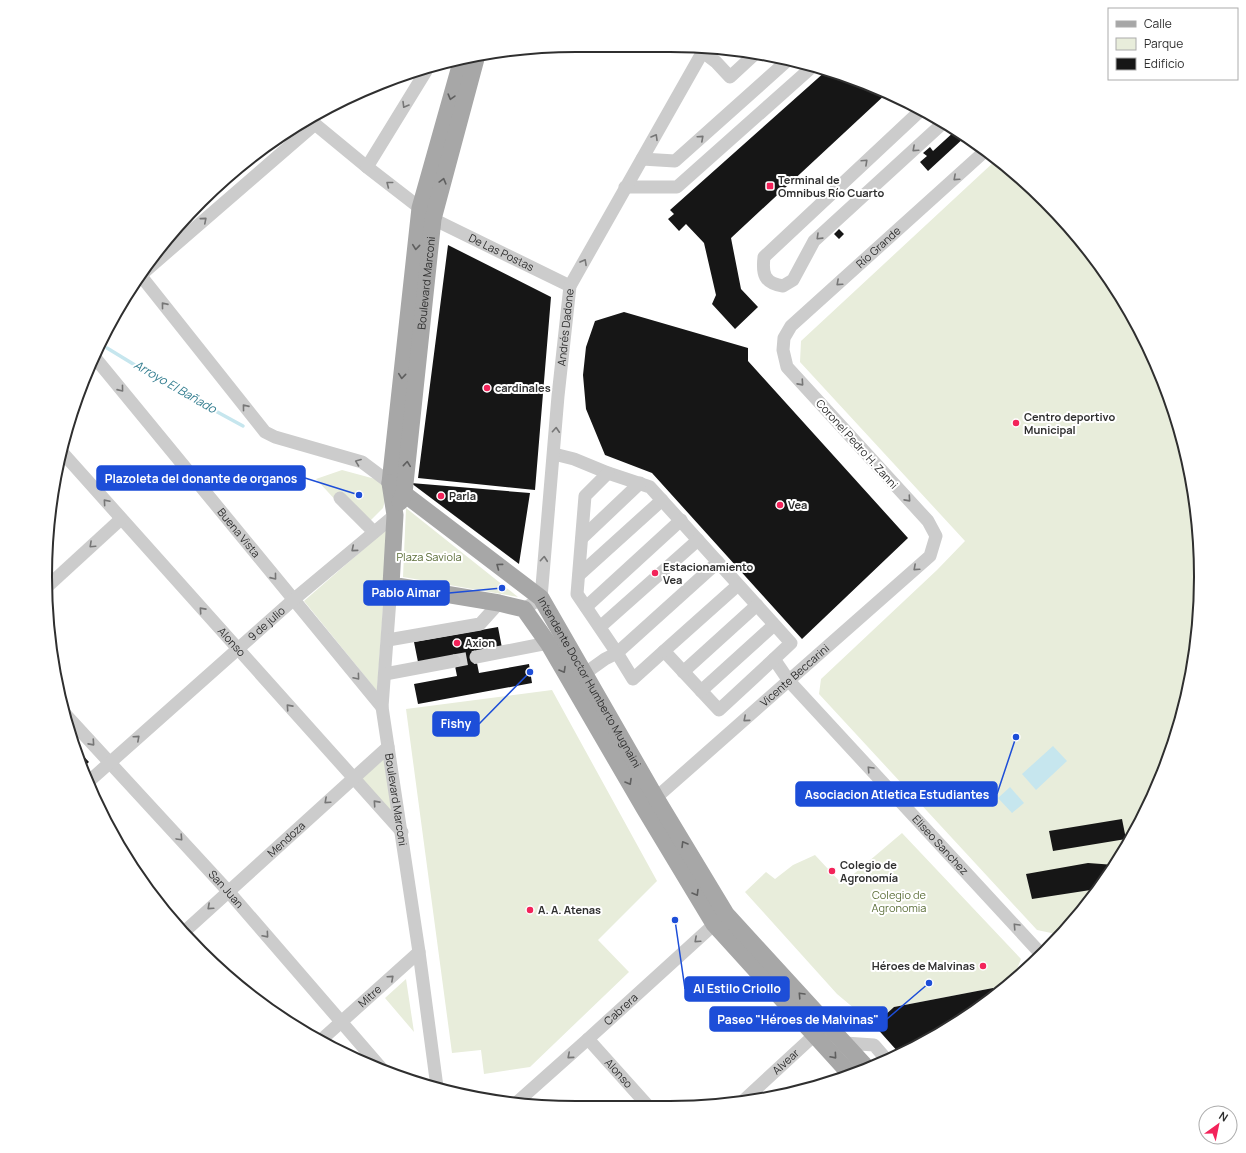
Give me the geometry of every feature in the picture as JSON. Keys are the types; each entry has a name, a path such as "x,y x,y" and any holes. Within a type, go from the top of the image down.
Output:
{"main road":[{"name":"Boulevard Marconi","path":"395,515 404,493 433,219 475,62"},
{"name":"Boulevard Marconi","path":"391,585 395,515 390,483 420,208 460,65"},
{"name":"Intendente Doctor Humberto Mugnaini","path":"390,483 541,598 584,674 650,803"},
{"name":"Intendente Doctor Humberto Mugnaini","path":"391,585 499,603 524,609 548,643 650,803 720,919 821,1029 847,1070"},
{"name":"Intendente Doctor Humberto Mugnaini","path":"821,1029 845,1043 863,1064"}],"street":[{"name":"Andrés Dadone","path":"541,598 558,396 570,286 703,53"},
{"path":"709,53 730,77 750,58"},
{"path":"642,159 676,161 783,65"},
{"path":"626,187 677,187 808,71"},
{"path":"367,167 423,75"},
{"path":"917,114 764,257 762,270 768,280 774,285 783,286 793,280 814,241 939,126"},
{"path":"313,122 367,167 420,208"},
{"path":"156,262 311,124"},
{"name":"Río Grande","path":"783,350 784,338 791,326 981,154"},
{"name":"De Las Postas","path":"433,219 570,286"},
{"name":"Intendente Doctor Humberto Mugnaini","path":"144,280 265,432 274,437 362,462 390,483"},
{"name":"Coronel Pedro H. Zanni","path":"783,350 787,367 928,521 936,536"},
{"name":"Buena Vista","path":"98,362 382,707"},
{"path":"554,454 574,459 608,473 650,487 791,643 719,710 664,651"},
{"name":"Alonso","path":"66,457 402,832"},
{"path":"608,473 585,496 578,594 617,652 633,679 738,585"},
{"path":"582,538 640,483"},
{"path":"340,498 374,532"},
{"path":"579,575 662,500"},
{"name":"9 de julio","path":"93,778 293,600 395,515"},
{"path":"52,582 121,519"},
{"path":"586,607 681,520"},
{"name":"Vicente Beccarini","path":"650,803 930,556 936,536"},
{"path":"600,627 698,540"},
{"path":"584,674 617,652 718,562"},
{"name":"Boulevard Marconi","path":"391,585 382,707 402,832 437,1082"},
{"path":"524,609 541,598"},
{"path":"388,640 480,624 499,603"},
{"path":"683,672 756,605"},
{"path":"701,691 774,625"},
{"path":"476,657 548,643"},
{"name":"Eliseo Sanchez","path":"774,659 789,681 1037,950"},
{"path":"385,674 454,661"},
{"name":"San Juan","path":"73,723 228,891 375,1060"},
{"name":"Mendoza","path":"188,928 388,747"},
{"name":"Cabrera","path":"522,1098 720,919"},
{"name":"Mitre","path":"325,1037 419,952"},
{"name":"Alvear","path":"750,1095 821,1029"},
{"name":"Alonso","path":"588,1039 644,1101"},
{"path":"845,1043 874,1045 883,1055"}],"green space":[{"path":"993,163 1040,206 1086,257 1124,314 1154,376 1176,441 1190,508 1194,576 1193,611 1190,645 1184,679 1166,745 1140,808 1124,839 1106,868 1086,896 1053,933 1037,930 819,694 821,679 937,570 965,541 800,362 801,341"},
{"path":"342,470 390,483 383,508 362,529 316,479"},
{"name":"Plaza Saviola","path":"406,508 518,597 403,577"},
{"path":"389,527 377,691 304,601"},
{"name":"A. A. Atenas","path":"552,690 657,881 598,940 629,972 530,1067 484,1074 481,1050 452,1053 406,709"},
{"path":"385,756 395,821 359,779"},
{"name":"Colegio de Agronomia","path":"902,833 1021,959 1017,969 995,988 894,1007 874,1025 837,994 745,892 766,872 775,879 793,865 815,855 842,884"},
{"path":"406,979 414,1032 385,998"}],"water":[{"path":"1053,746 1067,761 1036,790 1022,774"},
{"path":"1010,787 1024,803 1012,813 998,798"}],"building":[{"path":"822,75 882,97 731,238 741,289 758,307 735,329 712,304 716,295 704,243 686,224 679,231 668,219 674,214 670,210"},
{"path":"952,134 961,140 928,171 920,162 927,156 923,153 930,147 933,151"},
{"path":"839,229 844,234 839,239 834,234"},
{"name":"cardinales","path":"448,245 551,297 535,490 418,478"},
{"name":"Vea","path":"624,312 748,348 748,361 908,538 802,639 652,473 605,455 586,409 583,375 586,347 595,321"},
{"path":"411,483 530,493 519,564"},
{"path":"498,627 502,648 475,653 479,673 529,664 532,683 418,704 414,684 457,676 453,656 418,662 414,642"},
{"path":"1122,819 1125,836 1124,839 1053,851 1049,831"},
{"path":"1088,863 1108,864 1090,890 1032,899 1026,874"},
{"path":"993,988 989,993 961,1013 932,1031 896,1049 874,1025 894,1007"}],"waterway":[{"name":"Arroyo El Bañado","path":"107,348 166,384 243,426"}],"tunnel":[{"path":"454,661 476,657"}],"place":[{"name":"Terminal de Omnibus Río Cuarto","path":"770,186"},
{"name":"cardinales","path":"487,388"},
{"name":"Centro deportivo Municipal","path":"1016,423"},
{"name":"Plazoleta del donante de organos","path":"359,495"},
{"name":"Parla","path":"441,496"},
{"name":"Vea","path":"780,505"},
{"name":"Estacionamiento Vea","path":"655,573"},
{"name":"Pablo Aimar","path":"502,588"},
{"name":"Axion","path":"457,643"},
{"name":"Fishy","path":"530,672"},
{"name":"Asociacion Atletica Estudiantes","path":"1016,737"},
{"name":"Colegio de Agronomía","path":"832,871"},
{"name":"A. A. Atenas","path":"530,910"},
{"name":"Al Estilo Criollo","path":"675,920"},
{"name":"Héroes de Malvinas","path":"983,966"},
{"name":"Paseo \"Héroes de Malvinas\"","path":"929,983"}]}
